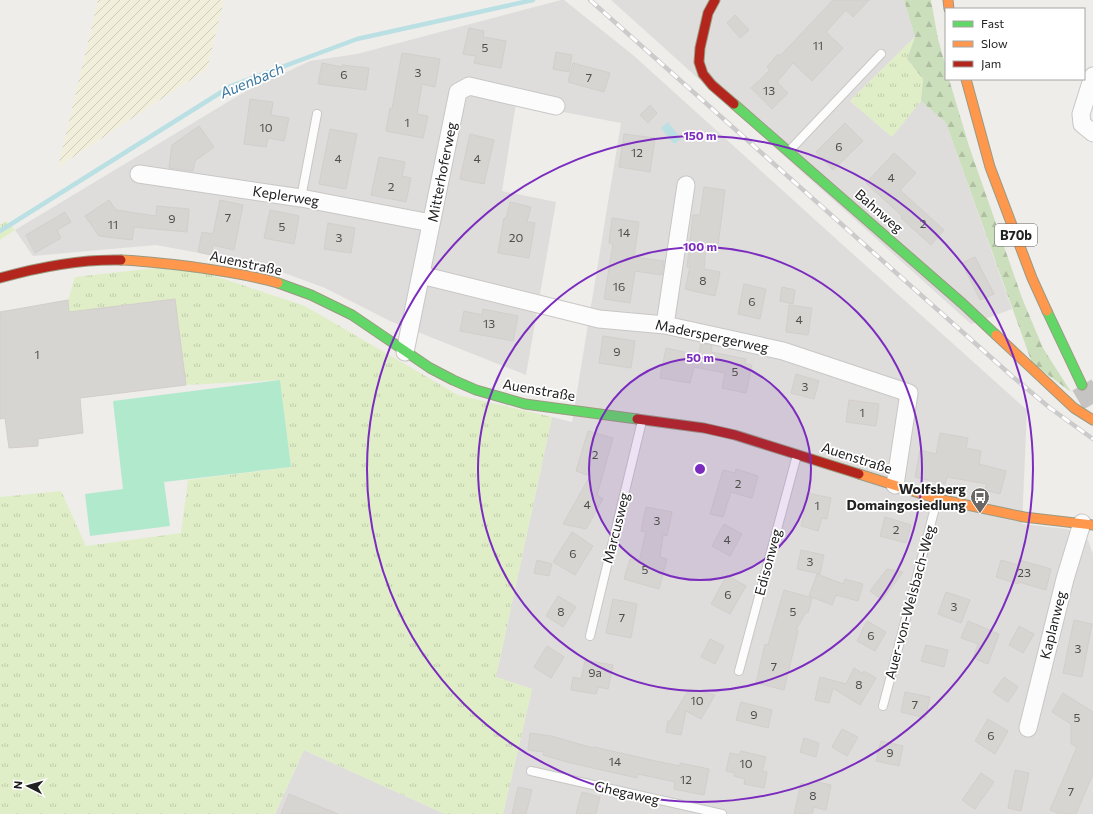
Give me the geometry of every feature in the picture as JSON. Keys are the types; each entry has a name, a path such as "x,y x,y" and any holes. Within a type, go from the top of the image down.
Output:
{"street":[{"name":"Bahnweg","path":"715,0 708,13 700,48 699,62 703,74 712,85 963,304 1074,408 1093,420"},
{"path":"1093,76 1081,114 1082,124 1093,133"},
{"name":"B70b","path":"966,80 990,167 1032,278 1082,385"},
{"name":"Mitterhoferweg","path":"405,352 458,92 469,86 556,106"},
{"name":"Keplerweg","path":"139,174 301,198 431,224"},
{"path":"665,325 686,185"},
{"name":"Auenstraße","path":"0,278 39,268 69,263 106,260 143,261 225,271 264,279 298,289 354,316 430,368 472,389 497,397 525,404 642,419 712,430 735,435 895,484 938,499 1024,517 1087,524"},
{"name":"Maderspergerweg","path":"421,275 599,318 665,325 783,351 909,393 895,484"},
{"name":"Kaplanweg","path":"1028,728 1065,579 1087,524"}],"lane":[{"path":"789,151 881,54"},
{"path":"301,198 317,114"},
{"name":"Marcusweg","path":"590,636 642,419"},
{"name":"Edisonweg","path":"739,671 797,454"},
{"name":"Auer-von-Welsbach-Weg","path":"883,706 938,499"},
{"name":"Ghegaweg","path":"532,771 722,814"}],"shaded area":[{"path":"98,0 224,0 207,69 58,167"},
{"path":"564,0 633,55 1027,410 1022,524 1067,529 1088,540 1093,554 1093,814 503,814 532,689 496,677 552,417 572,422 621,123 516,103 502,191 556,202 526,375 390,321 325,288 279,271 237,260 156,245 33,256 15,230 246,91 310,61 357,54"},
{"path":"611,0 904,0 915,37 850,101 891,136 921,101 946,123 1012,309 971,324"},
{"path":"304,750 445,814 275,814"}],"green space":[{"path":"904,0 931,0 938,39 945,64 945,80 949,80 969,146 1022,298 1043,348 1071,392 1032,363 946,123 921,101 923,79 907,59 915,37"},
{"path":"915,37 907,59 923,79 921,101 892,137 850,101"},
{"path":"6,221 15,230 0,240 0,225"},
{"path":"182,265 305,306 458,395 552,417 496,677 532,689 503,814 445,814 304,750 275,814 0,814 0,497 61,491 86,546 181,533 188,480 291,467 280,380 186,385 175,299 69,312 68,300 75,277"},
{"path":"280,380 291,467 164,482 170,526 90,536 85,494 123,489 113,401"}],"water":[{"path":"668,122 681,139 674,144 661,128"}],"building":[{"path":"833,0 869,0 853,17 846,10 826,32 843,48 812,81 793,63 777,82 788,93 772,109 751,88 770,70 767,67 778,54 780,56"},
{"path":"735,15 749,30 740,38 727,23"},
{"path":"469,28 484,31 483,37 506,41 501,68 474,63 476,56 463,54"},
{"path":"556,52 572,55 569,72 553,69"},
{"path":"402,53 440,59 435,87 422,84 417,114 428,116 423,138 386,131 390,108 392,109"},
{"path":"322,63 342,67 342,65 369,68 366,90 318,84"},
{"path":"573,63 610,73 604,92 568,82"},
{"path":"250,99 273,102 271,115 289,118 284,141 268,138 266,147 244,144"},
{"path":"650,105 657,113 648,123 640,115"},
{"path":"845,123 863,141 833,170 816,152"},
{"path":"199,126 214,147 195,161 193,171 169,168 172,145"},
{"path":"330,129 357,134 346,189 319,184"},
{"path":"470,134 494,140 484,184 460,179"},
{"path":"624,134 655,138 650,172 619,167"},
{"path":"894,153 916,173 900,190 944,230 931,245 866,183"},
{"path":"379,157 405,162 402,176 411,178 406,202 371,195"},
{"path":"704,187 725,190 718,246 706,245 704,269 720,272 715,296 685,289 690,267 687,267 693,215 700,215"},
{"path":"109,200 116,210 156,216 157,206 189,209 187,232 134,227 132,240 99,236 85,216"},
{"path":"220,200 243,205 234,250 213,245 211,255 198,252 202,232 213,234"},
{"path":"510,202 531,207 527,222 535,223 529,258 498,253 504,218 506,218"},
{"path":"270,210 299,216 294,244 264,238"},
{"path":"65,212 71,222 57,230 61,238 35,253 26,235"},
{"path":"612,218 639,222 634,257 664,261 662,275 635,271 630,303 604,299 613,244 609,243"},
{"path":"328,223 355,228 351,253 324,249"},
{"path":"975,257 994,294 980,300 962,263"},
{"path":"744,284 766,289 760,319 738,314"},
{"path":"782,287 795,290 793,304 780,301"},
{"path":"175,299 186,385 80,398 83,433 38,439 38,446 9,448 5,418 0,419 0,312 68,300 69,312"},
{"path":"789,305 812,308 808,335 786,332"},
{"path":"483,309 518,316 513,341 460,331 464,311 482,315"},
{"path":"603,336 635,341 631,368 599,363"},
{"path":"701,343 712,346 711,352 746,359 745,364 752,365 746,393 722,388 725,373 694,367 690,383 660,378 666,348 699,355"},
{"path":"796,374 819,381 814,399 791,393"},
{"path":"849,400 879,404 876,426 846,422"},
{"path":"588,431 613,438 597,495 603,499 586,529 563,524 590,476 576,471"},
{"path":"940,433 968,438 966,448 981,451 979,464 1006,471 1000,494 985,490 987,484 947,477 945,484 915,477 920,450 936,454"},
{"path":"736,469 758,476 752,498 731,492 723,517 710,514 723,470 735,473"},
{"path":"807,493 831,498 827,519 822,518 818,531 801,526"},
{"path":"646,507 672,512 667,536 663,535 660,557 667,559 659,589 624,579 630,559 639,562 646,532 641,531"},
{"path":"885,517 911,525 906,543 880,536"},
{"path":"724,524 742,534 730,556 712,546"},
{"path":"572,532 593,546 575,575 553,562"},
{"path":"801,550 824,555 820,574 797,569"},
{"path":"537,560 552,564 549,576 534,573"},
{"path":"1001,560 1018,565 1019,560 1051,569 1046,590 1019,582 1018,584 996,577"},
{"path":"887,569 903,572 882,600 870,591"},
{"path":"817,574 843,584 845,579 863,584 858,601 836,595 832,605 809,596"},
{"path":"727,575 746,586 730,614 711,604"},
{"path":"784,590 812,598 808,613 806,612 796,630 798,631 784,690 756,683 765,644 768,645"},
{"path":"946,592 970,600 961,623 938,614"},
{"path":"558,596 576,607 563,627 546,616"},
{"path":"613,599 637,604 631,638 606,633"},
{"path":"1074,620 1092,624 1082,677 1063,673"},
{"path":"867,621 886,632 875,651 857,641"},
{"path":"968,621 999,634 988,664 973,658 978,644 961,638"},
{"path":"1019,626 1034,634 1023,653 1009,645"},
{"path":"710,639 724,646 715,664 701,657"},
{"path":"926,645 948,650 944,667 921,661"},
{"path":"547,646 564,657 551,678 534,667"},
{"path":"585,661 613,665 608,689 598,687 596,694 571,690 573,677 581,679"},
{"path":"854,668 862,673 864,671 876,678 860,705 833,688 829,703 815,700 820,677 846,684"},
{"path":"1004,677 1018,687 1008,702 993,692"},
{"path":"689,689 715,695 701,719 686,711 681,735 666,732 668,721 670,721"},
{"path":"905,692 930,697 925,718 901,712"},
{"path":"1063,693 1093,712 1093,774 1076,814 1060,814 1050,810 1077,747 1071,744 1071,724 1052,712"},
{"path":"741,702 772,710 768,728 736,720"},
{"path":"988,719 1008,731 995,754 975,741"},
{"path":"842,729 858,737 847,756 832,747"},
{"path":"530,733 551,736 593,748 660,762 680,766 680,763 709,769 704,795 674,789 675,782 638,774 637,778 571,763 543,755 544,752 528,750"},
{"path":"804,738 819,743 816,757 800,752"},
{"path":"881,741 903,746 899,766 876,761"},
{"path":"741,751 766,757 762,771 767,772 764,788 744,784 745,779 734,776 735,773 726,771 730,753 739,755"},
{"path":"1015,770 1029,773 1021,811 1008,808"},
{"path":"981,773 994,782 975,809 962,800"},
{"path":"813,781 831,785 826,810 814,807 812,814 794,814 801,783 810,786"},
{"path":"518,787 532,790 526,814 512,814"},
{"path":"582,792 600,797 596,814 576,814"},
{"path":"289,794 338,814 281,814"}],"waterway":[{"name":"Auenbach","path":"0,231 231,86 357,39 533,0"}],"tunnel":[{"path":"1082,385 1093,404"}],"railway":[{"path":"590,0 1013,377 1050,408 1093,439"}],"traffic: fast":[{"path":"734,104 963,304 996,335"},
{"path":"278,283 311,295 352,315 430,368 476,390 525,404 637,419"},
{"path":"1047,311 1082,385"}],"traffic: slow":[{"path":"948,0 949,8"},
{"path":"966,80 990,167 1032,278 1047,311"},
{"path":"121,260 158,263 247,275 278,283"},
{"path":"996,335 1074,408 1093,420"},
{"path":"859,474 938,499 1024,517 1093,525"}],"traffic: jam":[{"path":"715,0 708,13 700,48 699,62 703,74 712,85 734,104"},
{"path":"0,278 60,264 121,260"},
{"path":"637,419 704,428 735,435 859,474"}],"place":[{"name":"Wolfsberg Domaingosiedlung","path":"980,514"}]}
